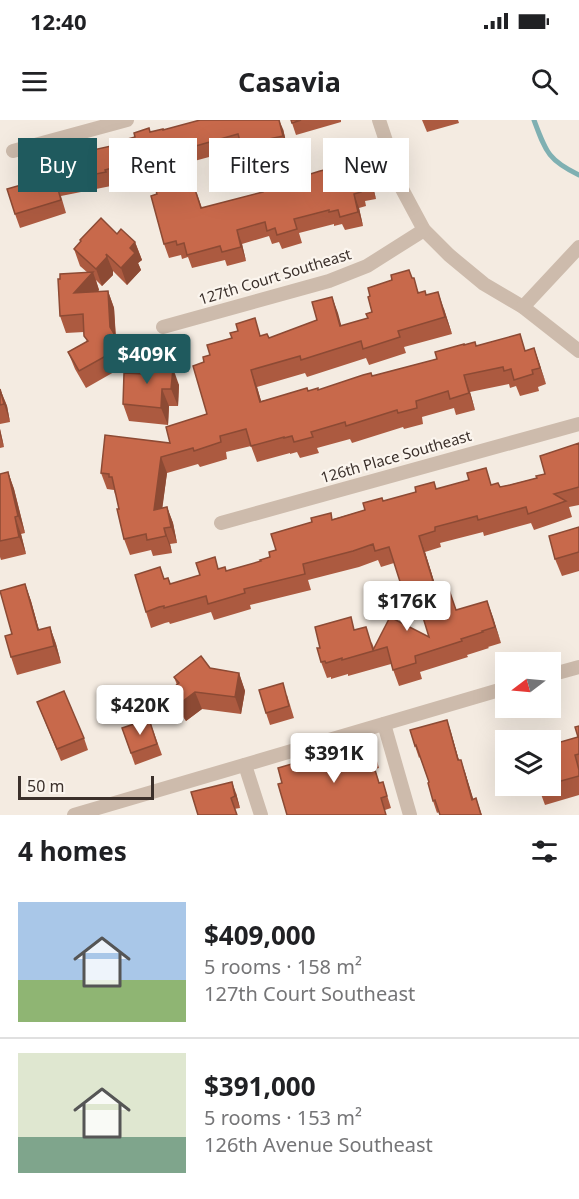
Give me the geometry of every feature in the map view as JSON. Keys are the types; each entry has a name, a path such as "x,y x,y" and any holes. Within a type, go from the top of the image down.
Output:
{"street":[{"path":"13,151 127,120"},
{"path":"380,120 402,189 424,230 449,255 484,284 524,307 579,351"},
{"name":"127th Court Southeast","path":"163,327 329,281 367,266 424,230"},
{"path":"524,307 579,247"},
{"name":"126th Place Southeast","path":"221,523 579,424"},
{"path":"561,672 579,667"},
{"path":"74,815 495,691"},
{"path":"384,723 410,815"},
{"path":"245,765 261,815"}],"building":[{"path":"200,120 279,120 283,136 239,138 238,134 224,138 209,138 209,142 197,146 197,138 131,138 135,137 134,133 149,128 150,132"},
{"path":"109,146 109,169 97,174 97,149"},
{"path":"323,170 323,192 361,192 354,194 358,212 340,217 338,210 329,212 329,210 294,219 297,229 277,235 275,228 267,231 265,222 237,230 241,247 222,252 220,246 187,255 184,243 177,245 176,241 164,244 151,196 157,194 156,192 196,192 201,208 263,192 311,192 311,174"},
{"path":"18,186 18,192 59,192 61,200 15,214 7,189"},
{"path":"101,218 117,234 121,229 135,242 130,248 135,253 121,268 106,254 107,257 96,269 74,249"},
{"path":"409,270 418,293 425,291 426,295 438,292 445,317 398,331 400,337 363,349 361,341 301,360 300,356 251,370 260,402 307,388 308,391 318,388 318,390 363,375 371,373 372,376 437,359 435,352 464,344 475,342 476,346 520,334 525,351 534,348 540,368 532,370 533,374 514,380 511,369 504,371 503,367 464,375 469,393 450,399 448,391 416,401 417,408 398,413 397,410 346,426 345,422 311,432 313,437 294,442 292,436 251,446 246,429 220,436 221,442 194,451 193,448 161,457 154,510 167,507 171,527 164,528 166,536 147,540 146,534 124,539 112,477 101,473 105,435 170,443 166,427 207,414 193,366 204,362 203,357 210,355 207,345 232,338 230,333 238,331 236,324 255,318 260,336 267,334 269,338 317,320 312,302 332,297 340,326 368,318 366,314 372,312 368,288 392,280 391,275"},
{"path":"93,272 74,293 108,291 110,327 122,347 79,371 68,352 88,341 84,336 83,314 60,316 58,279 60,279 60,274"},
{"path":"144,362 165,363 164,367 173,368 171,389 162,389 161,408 123,404 124,373 144,374"},
{"path":"0,389 4,404 0,405"},
{"path":"579,443 579,487 554,494 566,501 528,514 526,507 478,520 477,516 435,527 435,531 419,536 433,581 403,591 389,547 375,551 373,544 303,564 305,574 244,589 245,593 208,604 206,596 146,612 135,575 160,567 164,579 168,578 170,584 200,575 196,563 215,557 218,569 225,567 226,571 261,561 270,557 269,552 276,550 271,534 312,522 311,518 331,513 332,520 365,510 363,503 382,498 383,501 416,492 415,487 434,482 436,489 469,480 467,473 486,468 491,485 498,483 500,487 537,478 536,476 545,474 540,456"},
{"path":"8,472 18,516 15,517 19,537 0,541 0,474"},
{"path":"579,527 579,552 555,559 549,536"},
{"path":"25,584 38,630 50,627 54,646 11,657 5,636 12,634 0,591"},
{"path":"447,584 456,610 487,601 495,627 461,639 462,641 415,656 416,663 393,670 387,647 342,660 342,658 326,663 321,662 315,627 351,617 354,630 366,627 373,650 390,617 429,637 422,614 430,612 423,592"},
{"path":"201,656 210,668 239,673 235,697 195,692 179,704 169,691 179,683 174,677"},
{"path":"283,683 289,706 266,713 259,690"},
{"path":"64,691 84,738 57,749 37,702"},
{"path":"149,719 157,744 131,753 122,728"},
{"path":"447,720 472,800 476,798 481,815 440,815 435,800 433,801 429,782 410,730"},
{"path":"579,726 579,754 575,755 579,776 561,781 561,742 578,737 575,727"},
{"path":"371,742 375,756 371,757 379,783 383,782 387,796 381,798 386,815 287,815 278,784 282,783 278,768"},
{"path":"232,782 235,796 231,798 237,815 198,815 191,792"}],"waterway":[{"path":"534,120 549,154 561,165 579,175"}]}
